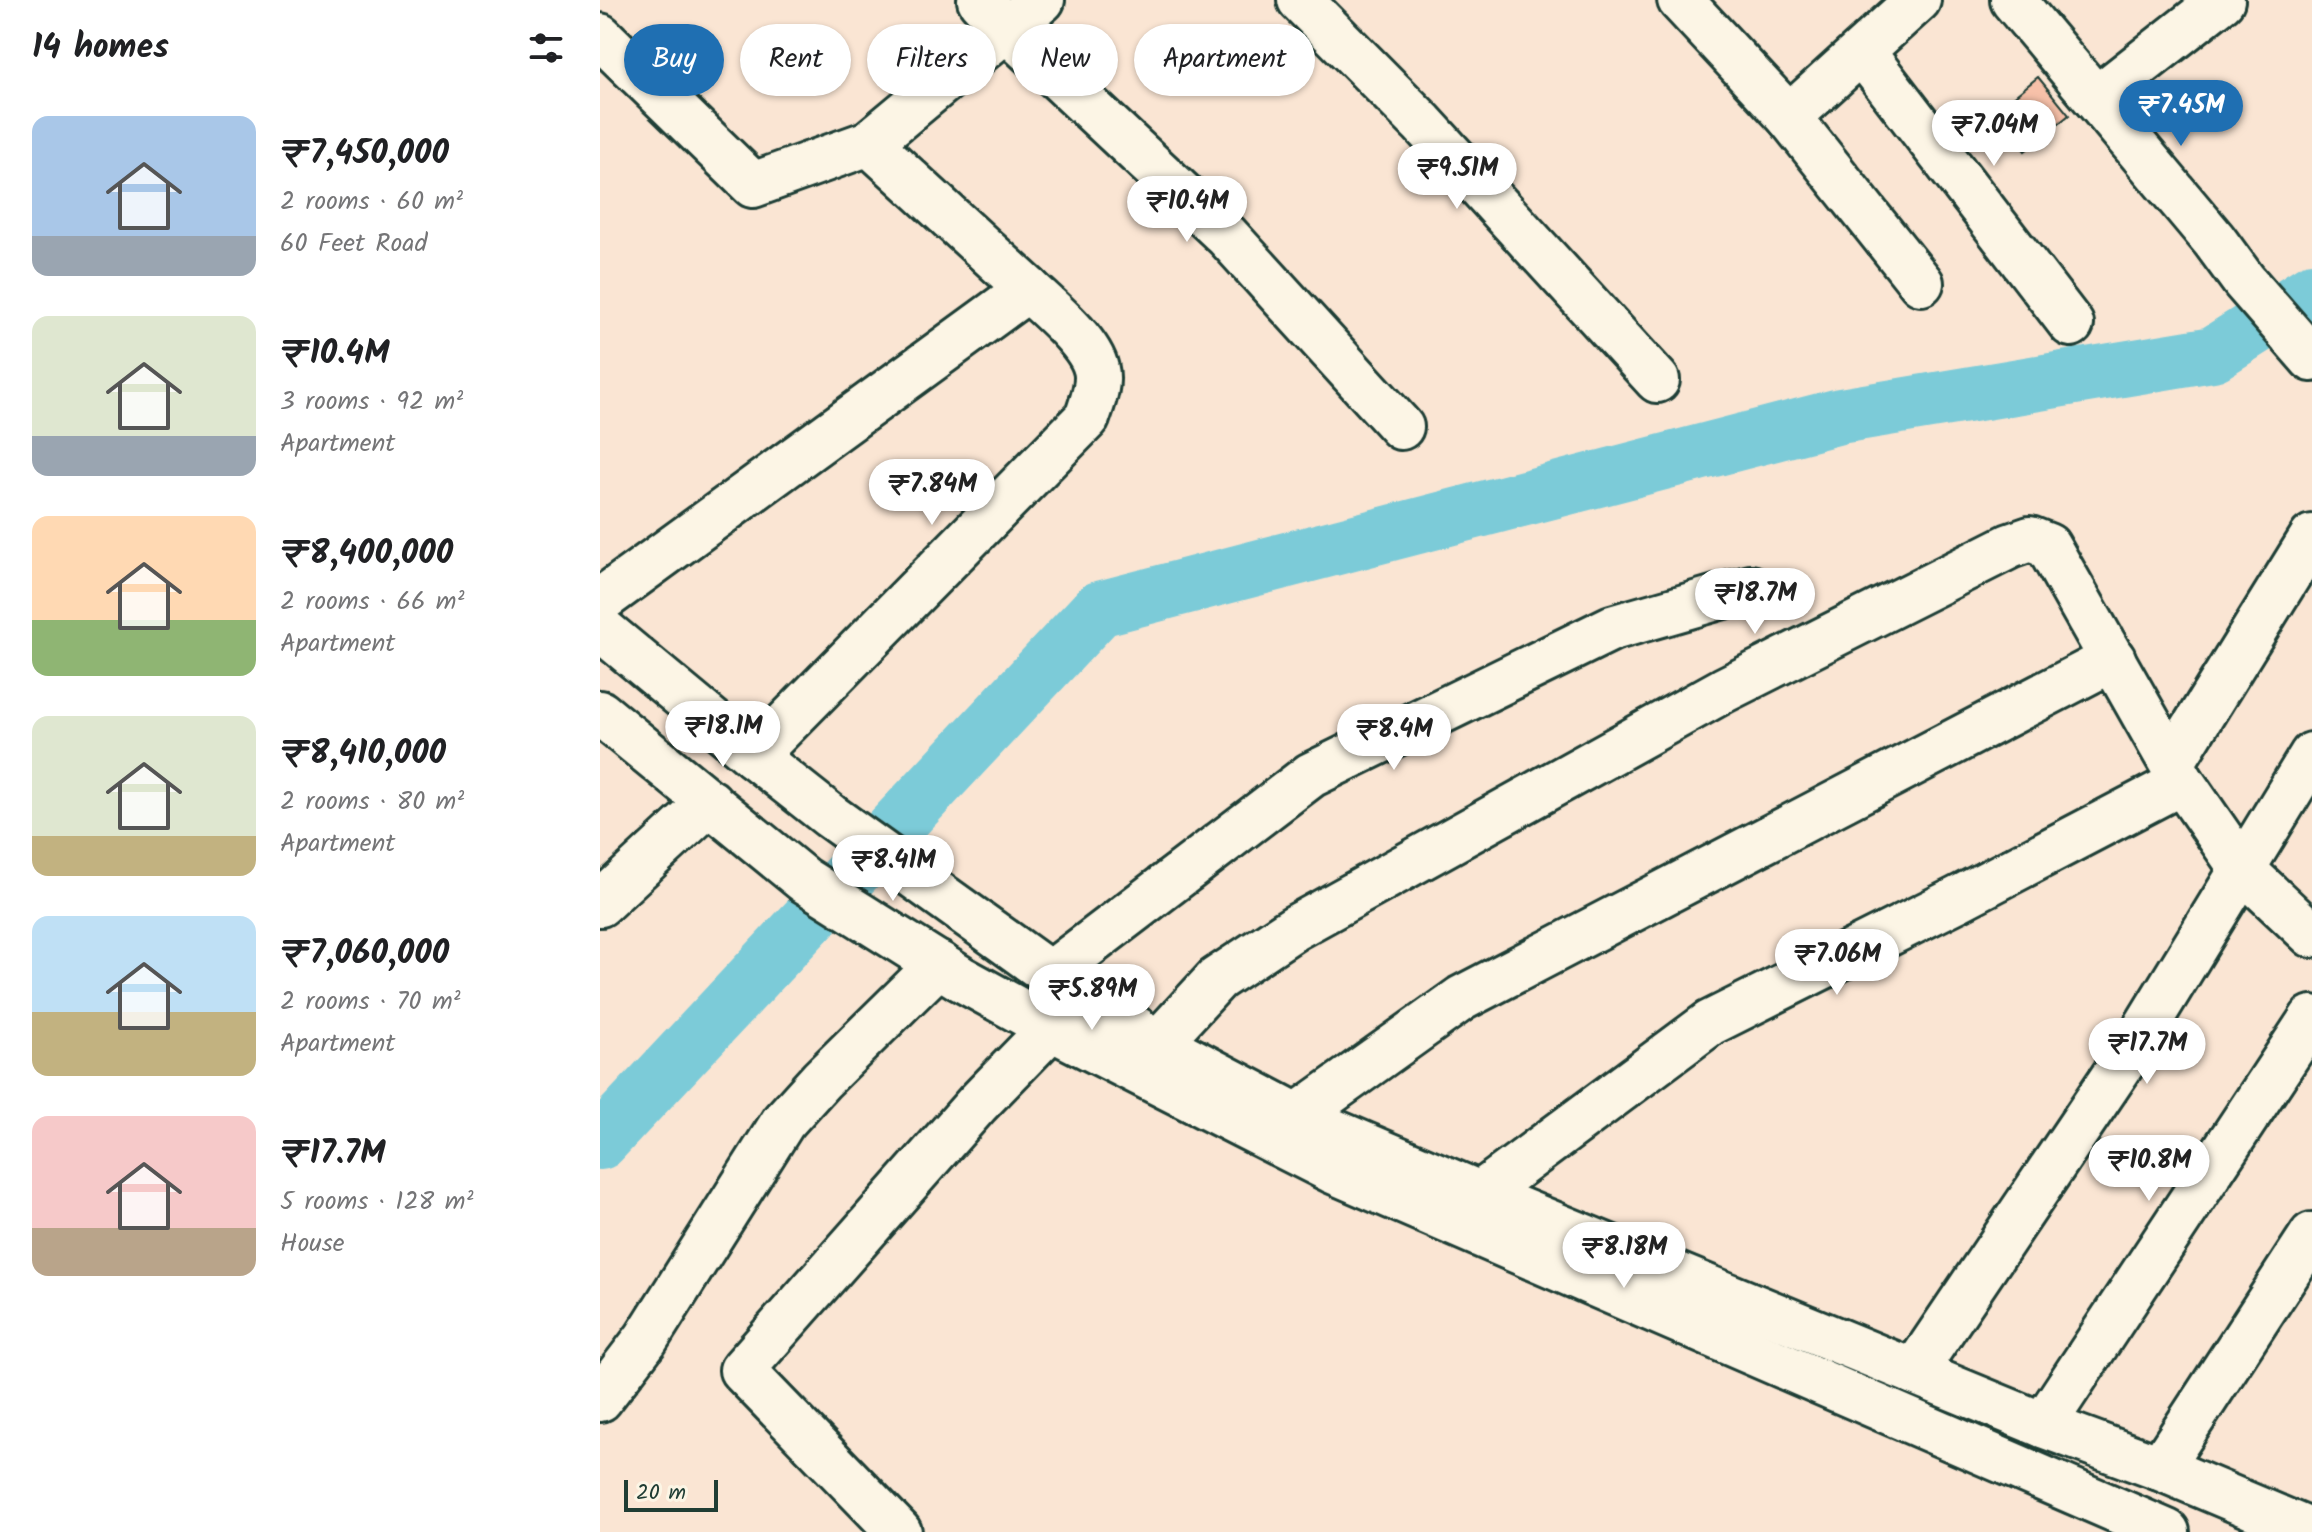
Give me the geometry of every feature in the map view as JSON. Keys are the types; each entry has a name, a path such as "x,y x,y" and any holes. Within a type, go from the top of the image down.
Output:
{"street":[{"path":"600,36 753,185 869,143 993,14 1042,0"},
{"path":"1300,0 1422,123 1657,380"},
{"path":"1680,0 1789,117 1921,283"},
{"path":"1789,117 1918,0"},
{"path":"2013,0 2312,359"},
{"path":"2096,99 2222,0"},
{"path":"993,14 1227,236 1401,427"},
{"path":"1863,53 2071,324"},
{"path":"754,756 1087,418 1095,393 1096,369 1082,343 1028,289 869,143"},
{"path":"600,601 1028,289"},
{"path":"1480,1194 1710,1023 1958,899 2177,772 2312,537"},
{"path":"1158,1043 1217,979 1294,928 1724,690 2010,546 2030,539 2048,546 2177,772 2242,869 2312,935"},
{"path":"899,1532 742,1370 977,1104 1051,1028 1064,983 1311,775 1612,628 1751,588"},
{"path":"600,628 830,816 1064,983 1158,1043 1297,1116 1480,1194 2312,1532"},
{"path":"1297,1116 1462,998 2113,659"},
{"path":"600,713 804,880 950,971 1051,1028 1331,1170 2167,1532"},
{"path":"1914,1372 2136,1043 2242,869 2307,773"},
{"path":"600,904 710,802"},
{"path":"600,1399 646,1339 783,1122 821,1080 950,971"},
{"path":"2043,1425 2312,1018"},
{"path":"2160,1468 2312,1235"}],"building":[{"path":"2038,77 2069,115 2025,151 1994,113"}],"waterway":[{"path":"600,1142 1099,609 1840,416 2213,354 2312,291"}]}
